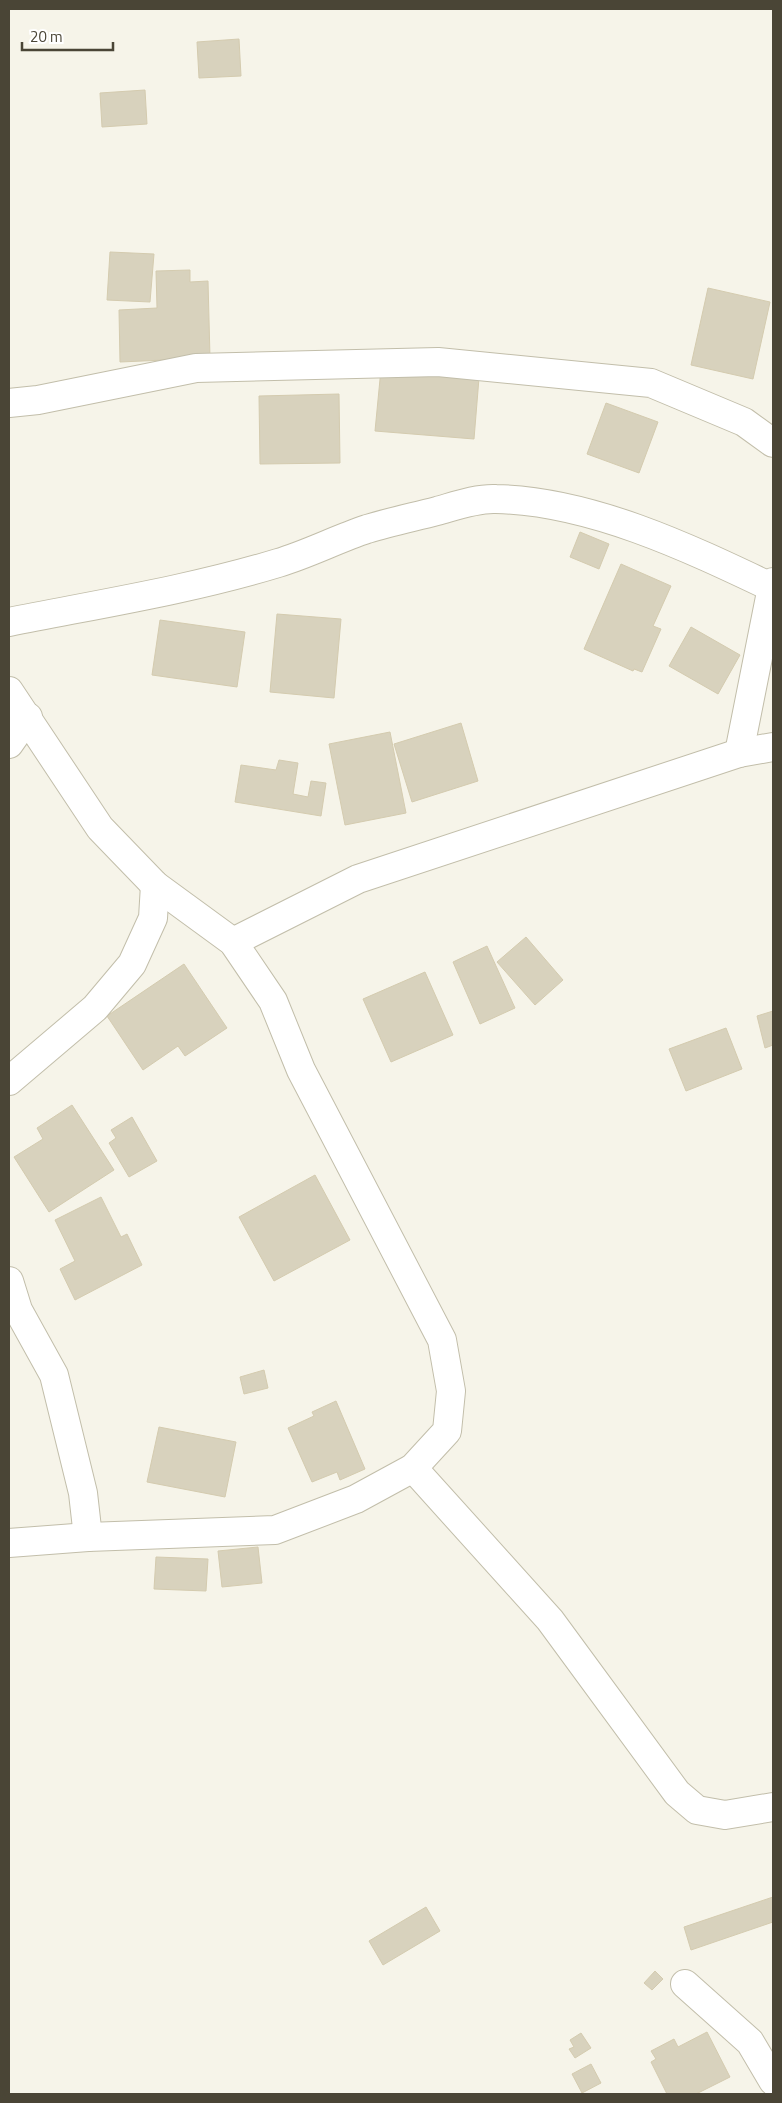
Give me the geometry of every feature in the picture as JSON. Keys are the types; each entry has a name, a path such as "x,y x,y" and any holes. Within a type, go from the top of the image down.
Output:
{"street":[{"path":"9,402 38,400 196,368 438,362 651,383 744,422 773,442"},
{"path":"9,622 97,604 159,594 233,576 281,562 367,530 493,498 555,503 695,551 772,584 739,753"},
{"path":"9,691 100,828 155,885 234,942 273,1001 301,1070 442,1340 451,1391 446,1431 413,1468 356,1499 275,1530 88,1537 9,1543"},
{"path":"9,744 28,717"},
{"path":"234,942 358,879 739,753 773,747"},
{"path":"9,1081 95,1008 132,964 153,918 155,885"},
{"path":"9,1282 18,1310 54,1375 83,1493 88,1537"},
{"path":"413,1468 550,1620 677,1793 697,1810 725,1815 773,1807"},
{"path":"685,1984 750,2042 773,2080"}],"building":[{"path":"239,39 241,76 199,78 197,42"},
{"path":"145,90 147,124 102,127 100,93"},
{"path":"110,252 154,254 150,302 107,300"},
{"path":"190,270 190,282 208,281 210,358 120,362 119,310 157,308 156,271"},
{"path":"708,288 770,302 753,379 691,365"},
{"path":"381,369 479,378 474,439 375,431"},
{"path":"339,394 340,463 260,464 259,396"},
{"path":"606,403 658,422 639,473 587,454"},
{"path":"580,532 609,544 599,569 570,557"},
{"path":"621,564 671,586 653,626 661,629 642,672 634,669 633,671 584,649"},
{"path":"277,614 341,619 334,698 270,692"},
{"path":"160,620 245,632 237,687 152,675"},
{"path":"691,627 740,655 718,694 669,666"},
{"path":"461,723 478,781 412,802 394,744"},
{"path":"390,732 406,813 345,825 329,744"},
{"path":"279,760 298,763 293,794 308,797 311,781 326,783 321,816 235,802 241,765 276,770"},
{"path":"526,937 563,980 535,1005 497,962"},
{"path":"487,946 515,1008 480,1024 453,962"},
{"path":"184,964 227,1028 185,1056 178,1046 143,1070 107,1016"},
{"path":"425,972 453,1035 391,1062 363,999"},
{"path":"773,1011 773,1045 765,1048 757,1016"},
{"path":"726,1028 742,1069 686,1091 669,1049"},
{"path":"72,1105 114,1170 49,1212 14,1157 43,1139 37,1128"},
{"path":"132,1117 157,1161 129,1177 109,1143 116,1138 111,1130"},
{"path":"315,1175 350,1240 274,1281 239,1217"},
{"path":"101,1197 121,1237 127,1234 142,1265 75,1300 60,1269 75,1261 55,1220"},
{"path":"264,1370 268,1388 244,1394 240,1377"},
{"path":"336,1401 365,1469 340,1480 337,1472 312,1482 288,1428 314,1416 312,1412"},
{"path":"159,1427 236,1442 225,1497 147,1482"},
{"path":"258,1547 262,1583 222,1587 218,1551"},
{"path":"156,1557 208,1559 206,1591 154,1589"},
{"path":"773,1897 773,1922 691,1950 684,1927"},
{"path":"426,1907 440,1931 383,1965 369,1941"},
{"path":"655,1971 663,1979 652,1990 644,1983"},
{"path":"707,2032 730,2077 696,2094 667,2094 651,2062 656,2059 651,2051 674,2039 678,2047"},
{"path":"581,2033 591,2048 575,2058 569,2049 574,2047 570,2040"},
{"path":"591,2064 601,2083 582,2093 572,2074"}]}
